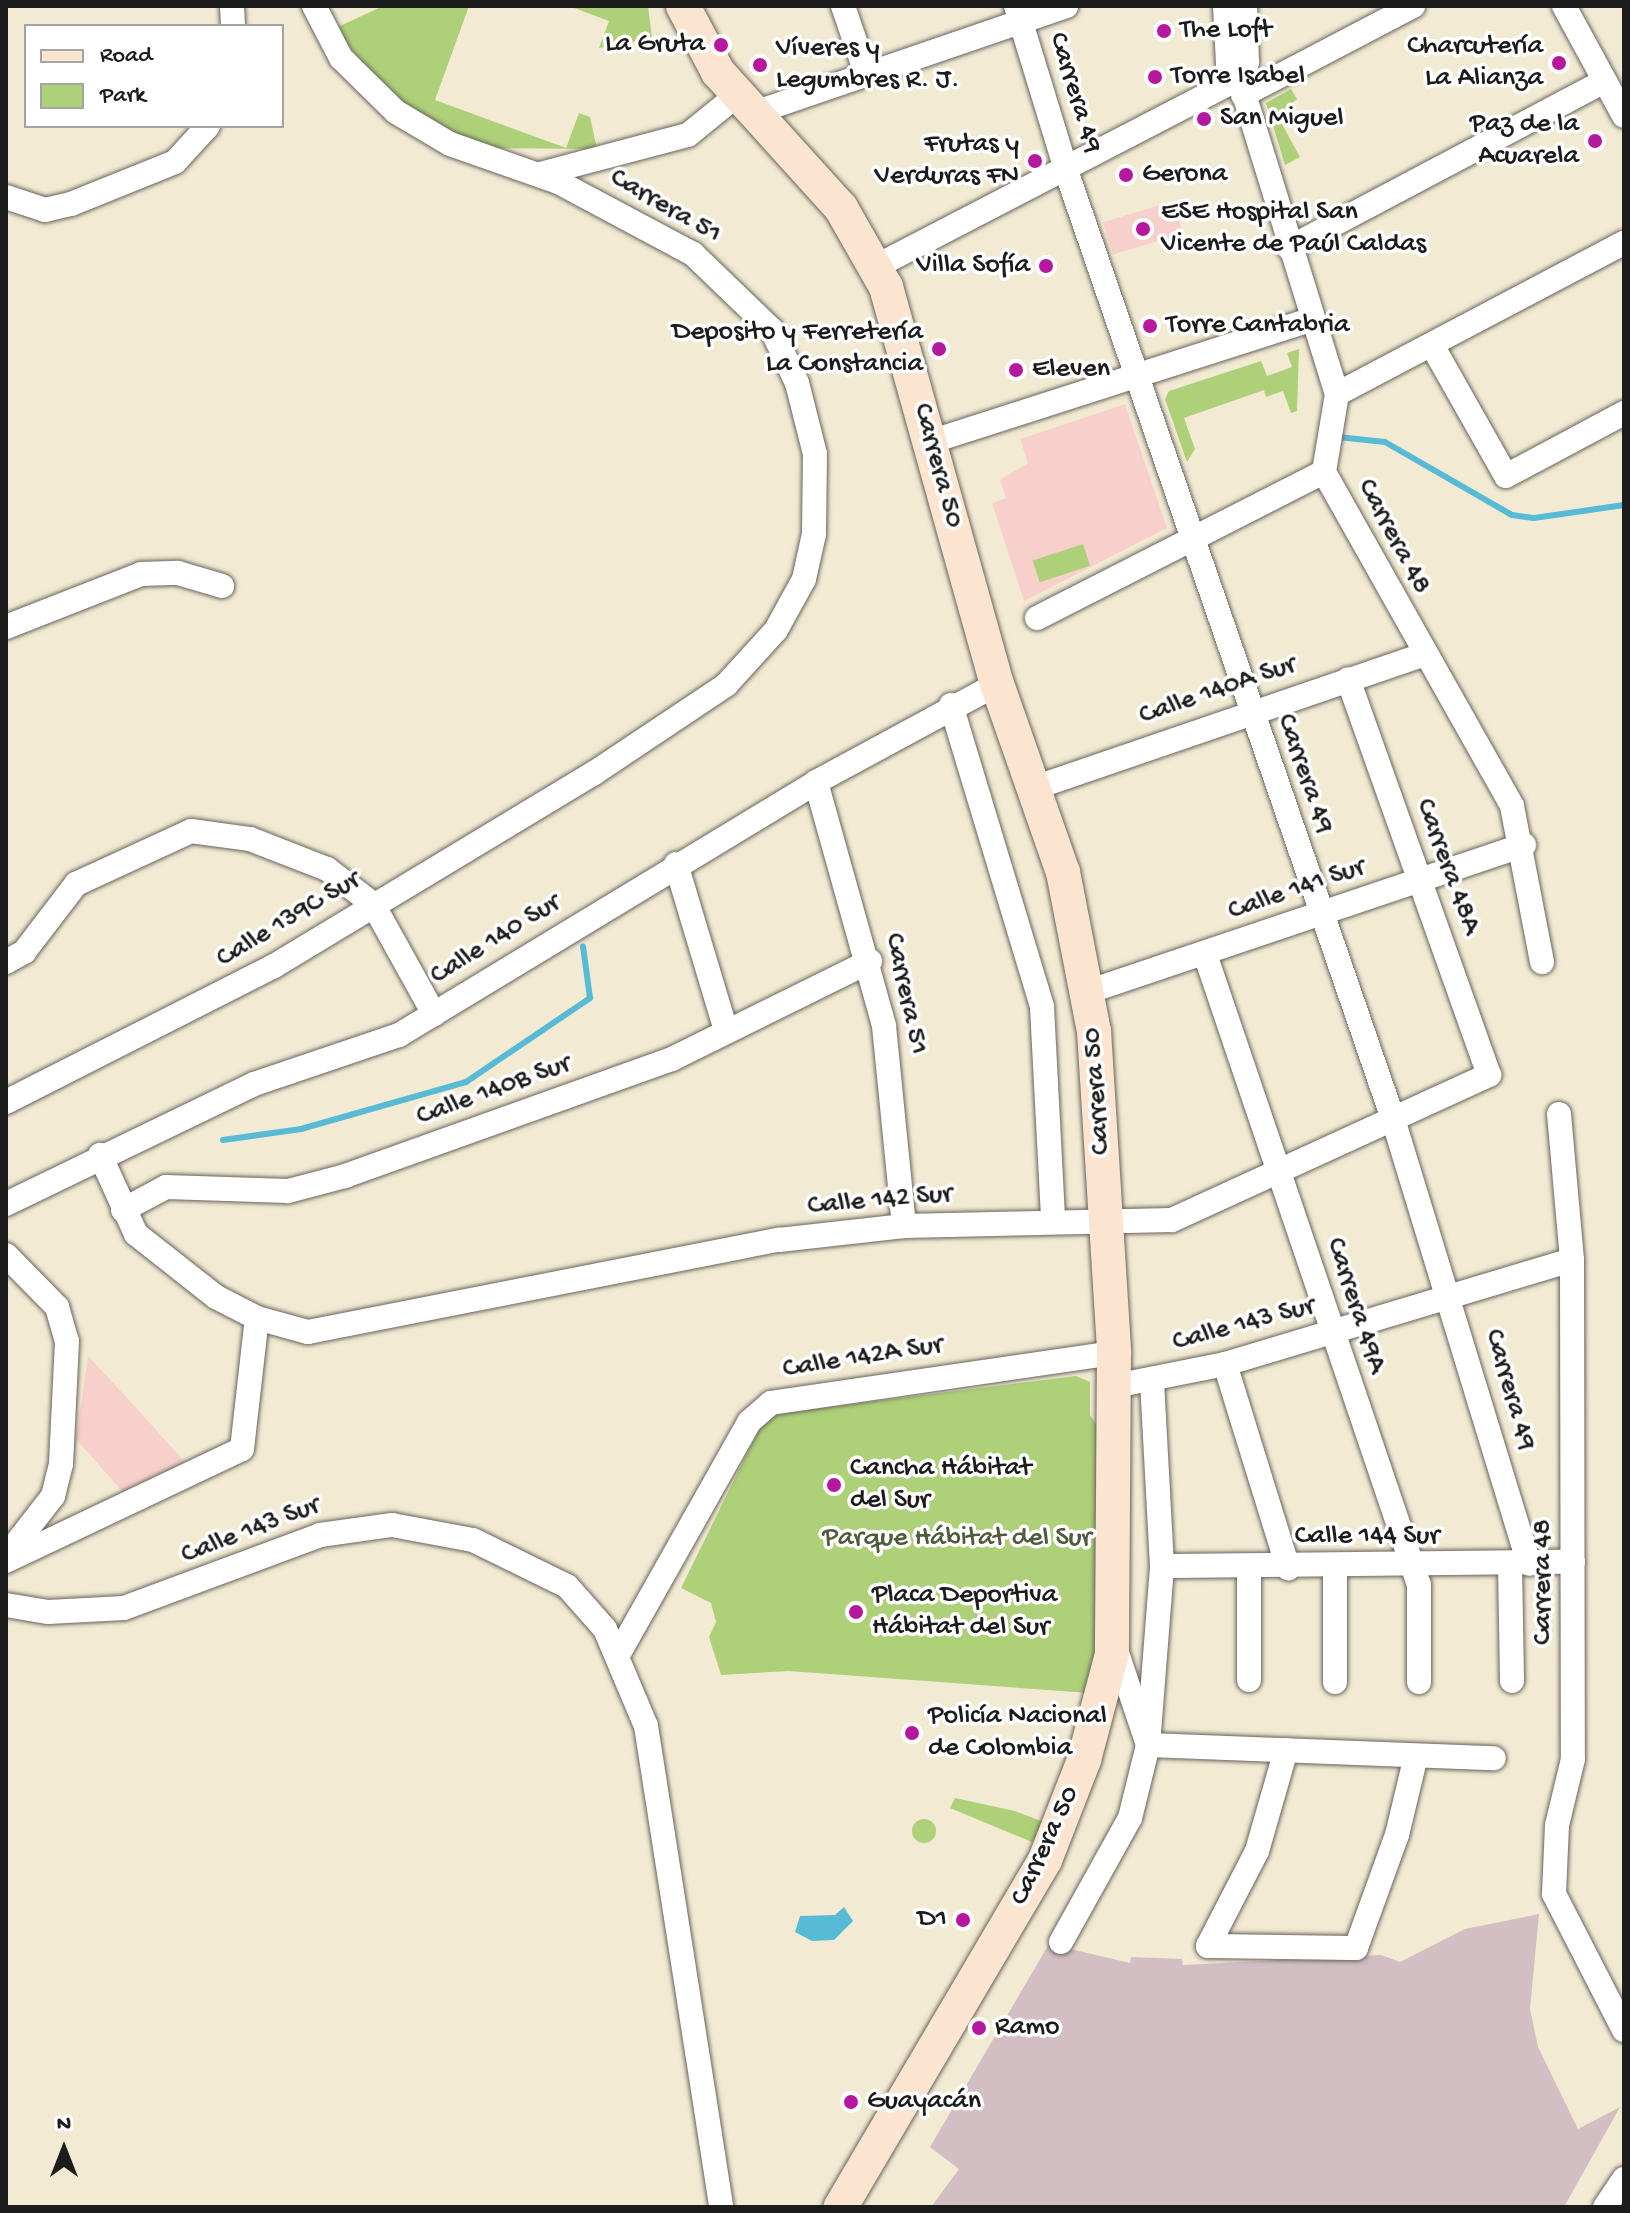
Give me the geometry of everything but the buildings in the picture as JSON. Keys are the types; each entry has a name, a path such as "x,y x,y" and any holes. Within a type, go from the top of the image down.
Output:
{"main road":[{"name":"Carrera 50","path":"683,6 692,32 746,104 841,208 877,266 933,441 997,684 1034,788 1090,991 1107,1221 1114,1370 1114,1642 1084,1760 1045,1860 841,2207"}],"street":[{"name":"Carrera 51","path":"314,6 341,58 396,112 450,144 540,174 693,254 772,330 803,403 818,478 804,579 776,630 726,685 594,773"},
{"path":"843,6 866,73"},
{"path":"540,174 688,135 746,104 866,73 1018,12 1066,6"},
{"name":"Carrera 48","path":"1225,6 1228,63 1241,87 1311,320 1337,394 1324,472 1423,655 1512,806 1524,845 1542,962"},
{"name":"Carrera 48","path":"1241,87 1247,62 1245,6"},
{"path":"877,266 1064,166 1413,6"},
{"path":"1564,6 1624,116"},
{"name":"Carrera 49","path":"1018,12 1064,166 1393,1119 1450,1295 1519,1564 1512,1681"},
{"path":"1289,248 1605,81"},
{"path":"6,197 45,210 175,162 206,128"},
{"path":"1337,394 1433,347 1624,243"},
{"path":"933,441 1311,320"},
{"path":"1433,347 1506,476 1624,413"},
{"path":"1037,618 1191,535 1324,472"},
{"path":"6,627 141,574 178,573 222,586"},
{"name":"Calle 140A Sur","path":"1034,788 1250,711 1423,655"},
{"name":"Carrera 48A","path":"1348,679 1489,1075"},
{"name":"Calle 140 Sur","path":"6,1204 100,1155 254,1084 399,1035 676,864 951,705 997,684"},
{"name":"Carrera 50","path":"951,705 1042,1007 1053,1220"},
{"name":"Calle 139C Sur","path":"6,1102 186,1014 594,773"},
{"name":"Carrera 51","path":"816,782 870,961 896,1100 904,1226"},
{"path":"6,962 24,952 76,884 167,837 191,831 295,852 373,904 434,1014"},
{"name":"Calle 141 Sur","path":"1090,991 1524,845"},
{"path":"676,864 726,1031"},
{"name":"Carrera 49A","path":"1205,954 1412,1568 1419,1682"},
{"name":"Calle 140B Sur","path":"123,1210 166,1187 288,1191 345,1176 672,1059 870,961"},
{"name":"Calle 142 Sur","path":"100,1155 136,1234 216,1297 257,1318 308,1332 748,1246 904,1226 1053,1220 1172,1220 1489,1075"},
{"name":"Carrera 48","path":"1559,1114 1572,1260 1573,1759 1557,1825 1554,1894 1624,2030"},
{"name":"Calle 143 Sur","path":"1114,1370 1152,1381 1225,1364 1572,1260"},
{"path":"6,1558 53,1496 67,1341 57,1307 7,1262"},
{"path":"6,1558 242,1449 257,1318"},
{"path":"1225,1364 1288,1568"},
{"name":"Calle 142A Sur","path":"619,1653 763,1407 1114,1370"},
{"name":"Carrera 50","path":"1061,1942 1130,1818 1148,1745 1162,1566 1152,1381"},
{"name":"Calle 143 Sur","path":"6,1605 48,1612 124,1608 320,1535 392,1525 473,1540 540,1569 588,1609 619,1653 635,1686 655,1773 721,2207"},
{"name":"Calle 144 Sur","path":"1162,1566 1412,1568 1573,1562"},
{"path":"1249,1567 1249,1680"},
{"path":"1335,1568 1335,1682"},
{"path":"1114,1642 1148,1745 1494,1758"},
{"path":"1286,1750 1257,1851 1208,1946 1356,1948 1397,1835 1416,1756"},
{"path":"1605,2207 1624,2179"}],"shaded area":[{"name":"ESE Hospital San Vicente de Paúl Caldas","path":"1173,201 1183,234 1113,255 1103,222"},
{"path":"1125,404 1167,528 1024,601 992,503 1006,498 1000,480 1028,463 1020,439"},
{"path":"88,1356 185,1462 123,1492 76,1439"},
{"name":"Ramo","path":"1539,1914 1530,2009 1538,2047 1578,2129 1620,2107 1564,2207 931,2207 959,2169 930,2147 1049,1944 1130,1963 1131,1957 1182,1959 1183,1965 1381,1955 1400,1962 1465,1929"}],"green space":[{"path":"383,6 469,6 435,100 566,148 579,113 590,117 597,149 487,148 395,103 340,35 340,26"},
{"path":"569,6 648,6 652,38 599,48 609,21"},
{"path":"1291,89 1297,99 1281,113 1282,124 1300,157 1285,165 1266,103"},
{"path":"1299,349 1297,411 1291,413 1283,391 1266,397 1264,390 1184,418 1195,449 1187,462 1165,399 1169,391 1261,361 1267,376 1292,367 1287,353"},
{"path":"1083,544 1090,566 1040,582 1033,560"},
{"name":"Parque Hábitat del Sur","path":"1076,1376 1090,1382 1090,1415 1102,1433 1101,1619 1089,1693 789,1671 721,1675 709,1637 716,1622 711,1603 681,1588 766,1415"},
{"path":"955,1798 1015,1811 1044,1822 1032,1842 950,1808"},
{"path":"924,1819 933,1822 936,1831 933,1840 924,1843 915,1840 912,1831 915,1822"}],"water":[{"path":"844,1907 853,1921 834,1940 812,1941 795,1932 800,1916 835,1915"}],"waterway":[{"path":"1338,437 1385,442 1512,515 1534,518 1624,505"},
{"path":"223,1140 301,1129 466,1082 590,998 583,946"}],"place":[{"name":"The Loft","path":"1164,31"},
{"name":"La Gruta","path":"721,45"},
{"name":"Charcutería La Alianza","path":"1559,63"},
{"name":"Víveres y Legumbres R. J.","path":"760,65"},
{"name":"Torre Isabel","path":"1155,77"},
{"name":"San Miguel","path":"1204,119"},
{"name":"Paz de la Acuarela","path":"1595,141"},
{"name":"Frutas y Verduras FN","path":"1035,161"},
{"name":"Gerona","path":"1126,175"},
{"name":"ESE Hospital San Vicente de Paúl Caldas","path":"1143,229"},
{"name":"Villa Sofía","path":"1046,266"},
{"name":"Torre Cantabria","path":"1150,326"},
{"name":"Deposito y Ferretería La Constancia","path":"939,349"},
{"name":"Eleven","path":"1016,370"},
{"name":"Cancha Hábitat del Sur","path":"834,1485"},
{"name":"Placa Deportiva Hábitat del Sur","path":"856,1612"},
{"name":"Policía Nacional de Colombia","path":"912,1733"},
{"name":"D1","path":"963,1920"},
{"name":"Ramo","path":"979,2028"},
{"name":"Guayacán","path":"851,2102"}]}
